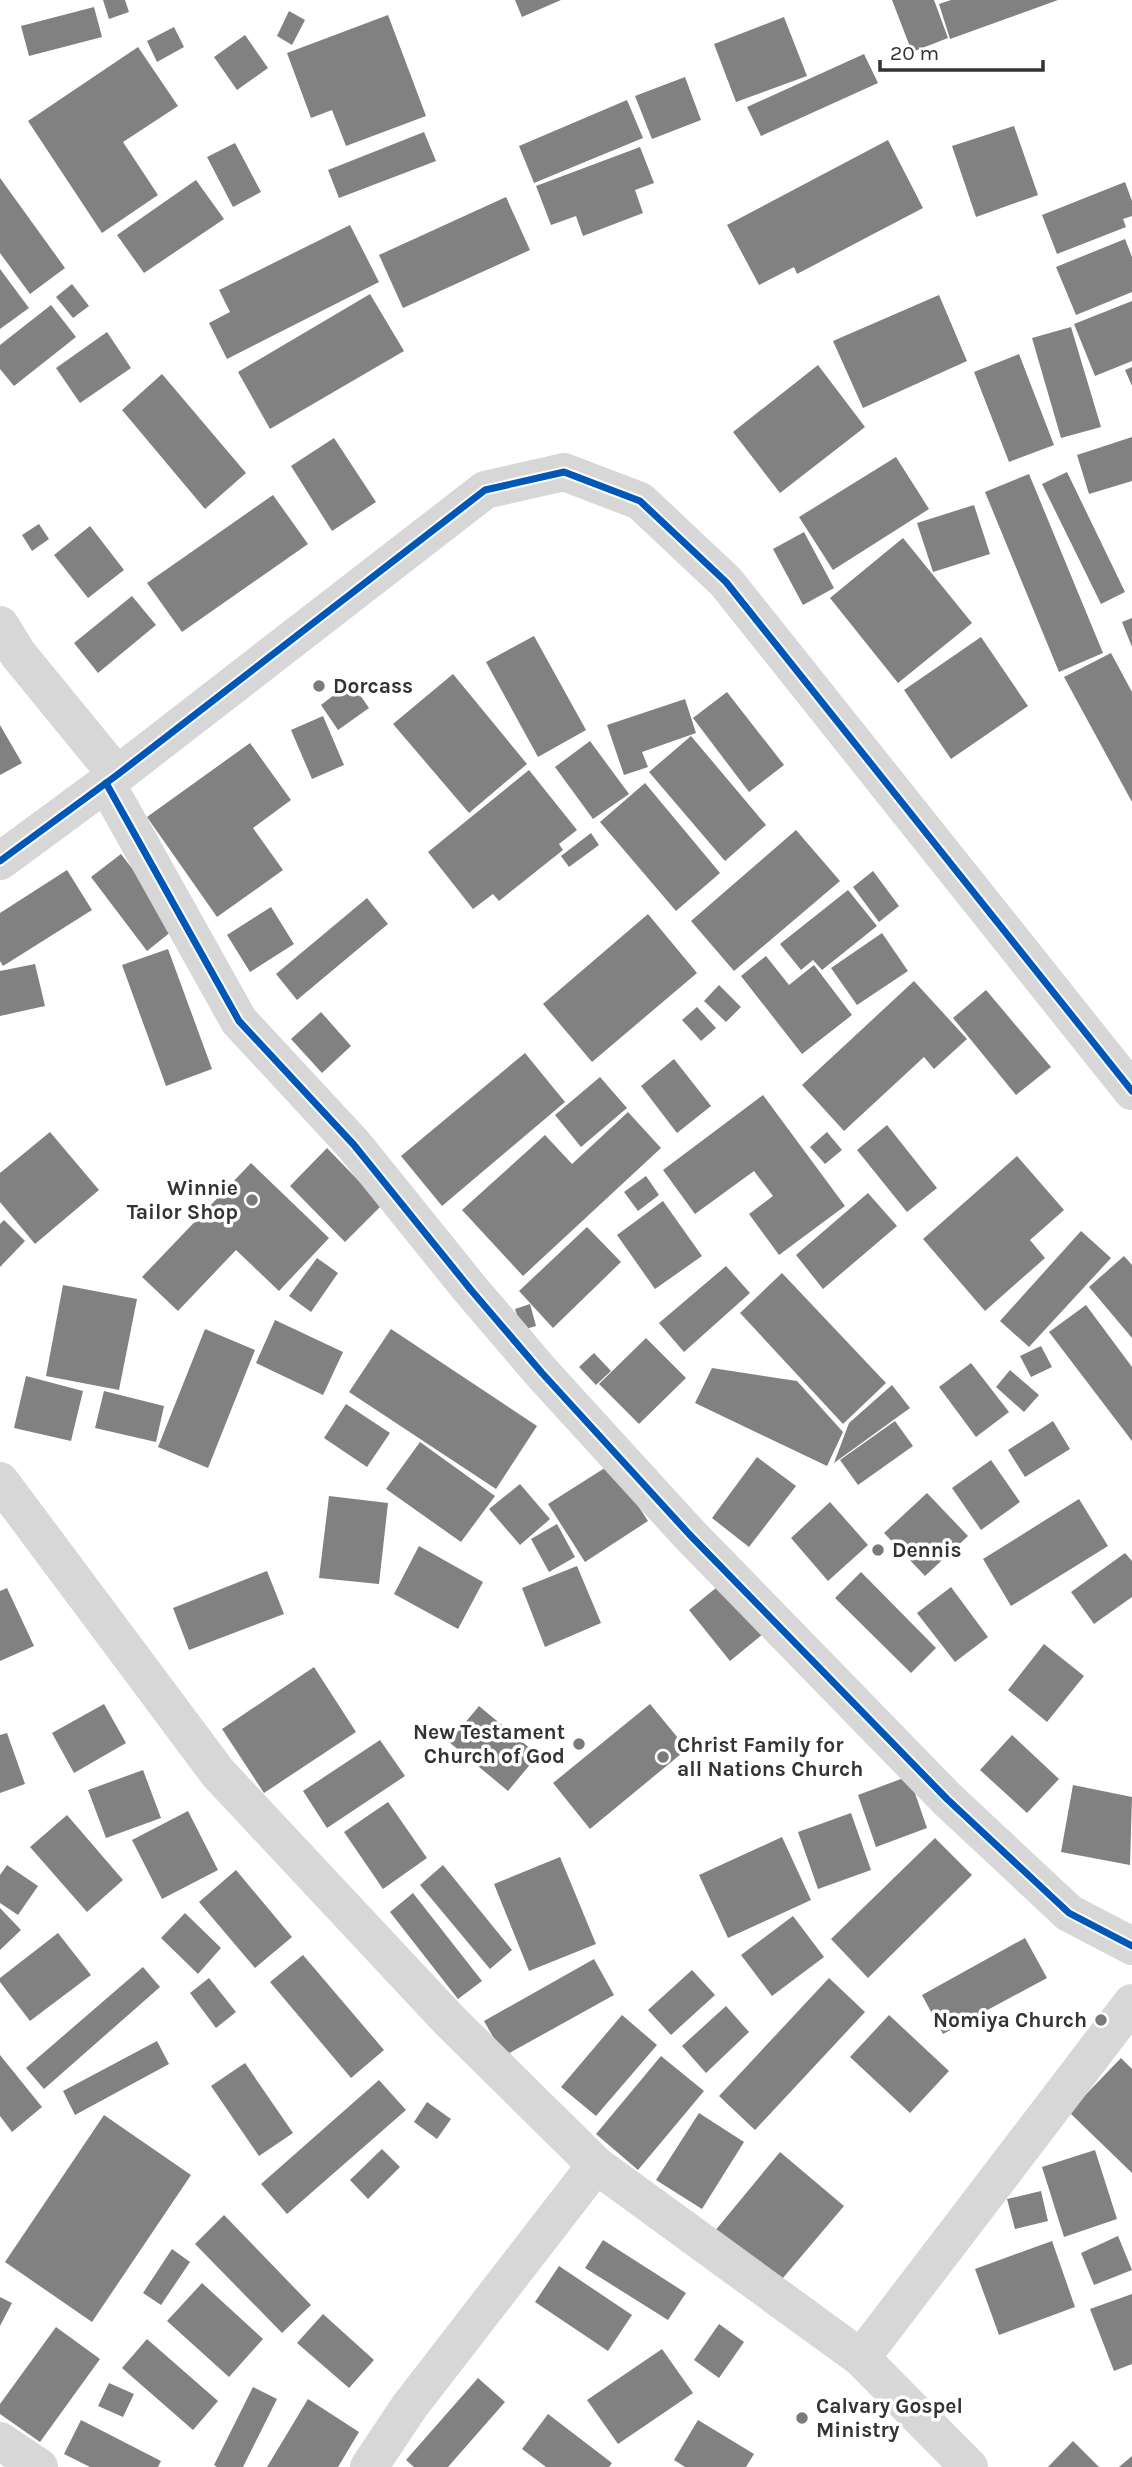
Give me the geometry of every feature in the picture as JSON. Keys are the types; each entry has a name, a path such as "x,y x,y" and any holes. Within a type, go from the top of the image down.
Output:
{"street":[{"path":"0,861 111,779 485,490 564,472 640,501 726,582 1132,1090"},
{"path":"6,648 111,779 239,1021 354,1144 471,1290 542,1373 689,1534 947,1799 1069,1913 1132,1945"},
{"path":"0,1480 218,1773 450,2021 596,2165 861,2358 969,2467"},
{"path":"861,2358 1132,2003"},
{"path":"369,2467 408,2407 596,2165"},
{"path":"0,2441 39,2467"}],"building":[{"path":"103,0 125,0 129,12 109,19"},
{"path":"515,0 561,0 522,17"},
{"path":"892,0 934,0 948,38 912,52"},
{"path":"951,0 1058,0 950,39 939,4"},
{"path":"94,7 102,37 29,56 21,26"},
{"path":"289,11 305,20 292,45 277,36"},
{"path":"388,15 426,116 346,146 332,110 311,118 287,53"},
{"path":"784,17 807,76 736,102 714,44"},
{"path":"174,27 184,47 157,62 147,41"},
{"path":"245,35 268,68 237,90 214,57"},
{"path":"138,47 178,106 123,142 158,195 102,233 28,121"},
{"path":"864,54 878,83 761,136 747,107"},
{"path":"685,77 701,120 652,139 635,96"},
{"path":"627,100 643,138 534,183 519,146"},
{"path":"1014,126 1038,195 976,217 952,146"},
{"path":"424,132 436,161 339,198 328,170"},
{"path":"888,140 923,208 797,274 794,267 759,285 727,225"},
{"path":"235,143 261,192 233,207 207,157"},
{"path":"640,147 654,183 635,190 643,213 583,236 576,216 551,225 536,186"},
{"path":"0,178 65,268 30,294 0,253"},
{"path":"196,180 224,219 144,273 117,235"},
{"path":"1125,182 1132,201 1132,216 1123,219 1126,227 1057,254 1042,215"},
{"path":"506,197 530,250 403,308 379,255"},
{"path":"350,225 379,282 227,359 209,323 230,312 219,290"},
{"path":"1125,239 1132,257 1132,292 1076,315 1056,267"},
{"path":"0,269 29,308 0,329"},
{"path":"72,284 89,306 73,318 56,297"},
{"path":"370,294 404,351 270,429 238,372"},
{"path":"939,295 967,361 863,408 833,341"},
{"path":"1132,301 1132,361 1095,376 1074,324"},
{"path":"51,305 76,337 14,386 0,369 0,345"},
{"path":"1071,327 1101,427 1061,438 1032,338"},
{"path":"107,332 131,368 80,403 56,368"},
{"path":"1019,354 1054,445 1009,462 974,372"},
{"path":"818,365 865,427 780,493 733,432"},
{"path":"1132,367 1132,386 1125,370"},
{"path":"162,374 246,473 205,509 122,410"},
{"path":"1132,437 1132,481 1089,494 1077,455"},
{"path":"334,438 376,502 332,531 291,466"},
{"path":"896,457 929,509 833,570 799,517"},
{"path":"1067,472 1125,592 1101,604 1042,484"},
{"path":"1029,474 1103,653 1059,672 985,492"},
{"path":"273,495 308,544 182,632 147,583"},
{"path":"974,505 990,554 933,572 917,523"},
{"path":"39,524 49,539 32,551 22,535"},
{"path":"90,526 124,570 88,598 54,555"},
{"path":"804,532 834,588 803,605 773,549"},
{"path":"903,538 972,623 898,683 830,598"},
{"path":"132,596 156,625 98,673 74,643"},
{"path":"1132,618 1132,647 1122,622"},
{"path":"534,636 586,730 538,757 486,662"},
{"path":"981,637 1028,706 951,759 904,690"},
{"path":"1111,653 1132,692 1132,802 1064,677"},
{"path":"453,674 527,764 469,813 393,724"},
{"path":"351,682 369,708 338,730 321,705"},
{"path":"727,692 784,765 749,792 693,718"},
{"path":"685,699 696,733 642,752 648,767 624,775 607,725"},
{"path":"323,716 344,765 312,779 291,730"},
{"path":"0,725 22,763 0,775"},
{"path":"691,736 766,825 725,861 649,772"},
{"path":"590,741 629,794 593,819 555,767"},
{"path":"250,743 291,800 253,828 283,870 217,917 147,817"},
{"path":"529,770 577,830 559,844 563,850 499,901 493,894 473,909 428,852"},
{"path":"645,783 720,873 676,911 600,822"},
{"path":"796,830 840,881 734,971 691,921"},
{"path":"591,833 599,845 569,867 561,856"},
{"path":"121,854 177,927 147,951 91,877"},
{"path":"67,870 92,910 3,966 0,961 0,913"},
{"path":"873,871 899,906 879,922 853,887"},
{"path":"848,890 877,926 822,970 813,960 801,970 780,944"},
{"path":"367,898 388,924 297,1000 276,974"},
{"path":"271,907 294,944 250,972 227,935"},
{"path":"648,914 697,973 592,1062 543,1004"},
{"path":"882,933 908,971 857,1005 831,968"},
{"path":"168,949 212,1069 166,1086 122,965"},
{"path":"766,956 789,985 814,965 852,1015 802,1054 741,976"},
{"path":"35,964 45,1006 0,1016 0,971"},
{"path":"914,981 967,1039 934,1069 924,1057 844,1131 802,1085"},
{"path":"719,985 741,1007 726,1022 704,1001"},
{"path":"986,990 1051,1067 1016,1095 953,1018"},
{"path":"697,1007 716,1028 701,1041 682,1020"},
{"path":"321,1012 351,1046 322,1073 291,1039"},
{"path":"525,1053 565,1102 442,1206 401,1156"},
{"path":"674,1059 711,1106 677,1133 641,1086"},
{"path":"600,1077 627,1108 581,1147 555,1115"},
{"path":"763,1095 845,1206 779,1255 749,1214 773,1196 754,1171 695,1214 663,1170"},
{"path":"628,1112 661,1148 523,1276 462,1210 545,1135 572,1164"},
{"path":"887,1125 937,1188 907,1212 857,1150"},
{"path":"50,1132 99,1190 35,1244 0,1202 0,1173"},
{"path":"827,1132 842,1150 825,1164 810,1147"},
{"path":"327,1148 382,1205 345,1242 290,1186"},
{"path":"1017,1156 1064,1210 1030,1240 1045,1258 985,1311 923,1239"},
{"name":"Winnie Tailor Shop","path":"251,1163 329,1238 279,1291 236,1250 178,1311 142,1277"},
{"path":"646,1176 659,1195 638,1211 624,1192"},
{"path":"868,1193 897,1226 823,1289 796,1255"},
{"path":"663,1201 702,1256 655,1289 617,1235"},
{"path":"4,1220 25,1241 0,1267 0,1224"},
{"path":"587,1227 621,1262 553,1328 519,1291"},
{"path":"1081,1231 1111,1258 1029,1347 1000,1321"},
{"path":"1124,1256 1132,1265 1132,1338 1089,1287"},
{"path":"317,1258 338,1273 311,1312 289,1296"},
{"path":"726,1266 750,1293 684,1352 659,1323"},
{"path":"782,1273 886,1383 843,1424 740,1313"},
{"path":"63,1285 137,1299 119,1390 46,1376"},
{"path":"530,1304 536,1326 522,1330 515,1309"},
{"path":"1086,1305 1132,1367 1132,1441 1049,1332"},
{"path":"275,1320 343,1352 323,1395 256,1363"},
{"path":"205,1329 255,1350 208,1468 158,1447"},
{"path":"391,1329 537,1426 496,1489 349,1392"},
{"path":"646,1338 686,1378 639,1424 599,1384"},
{"path":"1041,1346 1052,1367 1031,1377 1020,1356"},
{"path":"594,1353 611,1371 596,1385 579,1367"},
{"path":"971,1363 1009,1412 976,1437 939,1387"},
{"path":"712,1368 797,1381 843,1432 827,1466 695,1403"},
{"path":"1010,1370 1039,1395 1024,1412 996,1387"},
{"path":"26,1376 83,1391 71,1441 14,1428"},
{"path":"892,1385 910,1408 834,1463 849,1423"},
{"path":"104,1391 164,1406 156,1442 95,1428"},
{"path":"346,1404 390,1433 367,1467 324,1438"},
{"path":"895,1421 913,1446 858,1485 840,1460"},
{"path":"1053,1421 1070,1449 1025,1477 1008,1450"},
{"path":"420,1442 495,1496 461,1542 386,1489"},
{"path":"757,1457 796,1486 749,1547 712,1518"},
{"path":"991,1460 1020,1502 981,1530 952,1488"},
{"path":"611,1464 648,1521 585,1562 548,1504"},
{"path":"520,1484 550,1519 520,1545 489,1509"},
{"path":"927,1493 968,1536 925,1576 884,1533"},
{"path":"329,1496 388,1503 379,1584 319,1578"},
{"path":"1079,1499 1108,1546 1011,1606 983,1559"},
{"path":"830,1502 868,1545 828,1581 791,1538"},
{"path":"557,1524 575,1557 549,1572 531,1539"},
{"path":"419,1546 483,1582 458,1629 394,1594"},
{"path":"1125,1553 1132,1561 1132,1597 1094,1624 1071,1592"},
{"path":"577,1566 601,1623 545,1647 522,1588"},
{"path":"267,1571 284,1614 189,1650 173,1608"},
{"path":"861,1572 936,1648 911,1673 835,1598"},
{"path":"722,1583 763,1634 730,1661 689,1610"},
{"path":"951,1587 988,1637 955,1662 917,1613"},
{"path":"7,1588 34,1646 0,1661 0,1591"},
{"path":"1044,1644 1084,1676 1047,1722 1008,1690"},
{"path":"314,1667 356,1732 264,1793 222,1729"},
{"path":"104,1704 126,1743 74,1773 52,1733"},
{"path":"650,1704 687,1749 590,1829 553,1783"},
{"path":"479,1706 538,1755 508,1791 449,1742"},
{"path":"7,1733 25,1784 0,1793 0,1735"},
{"path":"1012,1735 1059,1779 1027,1813 980,1770"},
{"path":"380,1740 405,1776 327,1828 303,1791"},
{"path":"143,1770 161,1818 106,1838 88,1790"},
{"path":"909,1776 927,1828 876,1847 858,1795"},
{"path":"1073,1785 1132,1797 1130,1865 1061,1852"},
{"path":"388,1802 427,1858 383,1889 344,1832"},
{"path":"188,1811 218,1870 162,1899 132,1840"},
{"path":"851,1813 871,1870 818,1889 798,1832"},
{"path":"67,1815 123,1880 87,1912 30,1847"},
{"path":"782,1837 811,1900 728,1938 699,1875"},
{"path":"935,1838 972,1875 868,1978 831,1939"},
{"path":"560,1857 596,1944 529,1971 494,1884"},
{"path":"7,1865 38,1886 18,1915 0,1903 0,1875"},
{"path":"443,1865 512,1950 490,1969 420,1885"},
{"path":"236,1870 292,1937 255,1968 199,1902"},
{"path":"413,1893 482,1981 458,1999 390,1912"},
{"path":"0,1908 21,1930 0,1950"},
{"path":"185,1913 221,1948 198,1974 161,1938"},
{"path":"793,1916 824,1957 772,1996 741,1955"},
{"path":"58,1933 91,1975 30,2021 0,1982 0,1978"},
{"path":"1025,1938 1047,1978 943,2034 922,1995"},
{"path":"303,1955 384,2050 351,2078 270,1982"},
{"path":"594,1959 614,1995 504,2056 484,2021"},
{"path":"143,1967 160,1987 44,2089 26,2068"},
{"path":"692,1970 715,1995 671,2035 648,2010"},
{"path":"209,1978 236,2012 216,2028 190,1993"},
{"path":"829,1978 865,2012 755,2130 719,2096"},
{"path":"726,2006 749,2032 706,2073 682,2046"},
{"path":"622,2015 657,2045 596,2116 561,2087"},
{"path":"889,2015 949,2071 910,2113 850,2057"},
{"path":"157,2041 169,2064 75,2115 63,2091"},
{"path":"0,2055 42,2107 12,2132 0,2116"},
{"path":"661,2056 704,2091 638,2170 596,2134"},
{"path":"1121,2058 1132,2069 1132,2173 1069,2112"},
{"path":"245,2063 293,2133 259,2156 211,2086"},
{"path":"379,2080 406,2110 287,2214 261,2184"},
{"path":"427,2102 451,2119 437,2139 414,2122"},
{"path":"699,2113 744,2142 702,2209 656,2180"},
{"path":"104,2115 191,2175 92,2322 5,2262"},
{"path":"382,2149 400,2167 368,2199 350,2180"},
{"path":"1095,2150 1117,2219 1064,2237 1042,2167"},
{"path":"780,2152 844,2206 777,2285 714,2232"},
{"path":"1041,2191 1048,2221 1015,2229 1007,2199"},
{"path":"224,2215 311,2305 282,2333 195,2244"},
{"path":"1118,2236 1132,2270 1094,2285 1081,2253"},
{"path":"603,2240 686,2293 668,2320 585,2268"},
{"path":"1052,2241 1075,2307 999,2335 975,2269"},
{"path":"172,2249 190,2262 161,2305 143,2293"},
{"path":"559,2266 632,2315 608,2351 535,2302"},
{"path":"202,2283 263,2339 229,2377 167,2321"},
{"path":"1132,2294 1132,2364 1114,2371 1090,2309"},
{"path":"0,2297 12,2303 0,2326"},
{"path":"323,2314 374,2360 349,2388 297,2343"},
{"path":"719,2324 744,2342 719,2378 694,2360"},
{"path":"56,2327 100,2359 40,2442 0,2414 0,2404"},
{"path":"147,2339 218,2401 193,2430 122,2368"},
{"path":"662,2349 693,2393 618,2444 587,2400"},
{"path":"478,2378 505,2402 448,2467 414,2467 406,2460"},
{"path":"109,2383 134,2394 123,2417 98,2406"},
{"path":"253,2387 277,2399 243,2467 217,2467 214,2465"},
{"path":"308,2399 359,2432 338,2467 267,2467"},
{"path":"548,2414 612,2463 609,2467 546,2467 522,2449"},
{"path":"81,2420 161,2461 158,2467 90,2467 64,2454"},
{"path":"698,2420 754,2454 746,2467 685,2467 674,2460"},
{"path":"1073,2441 1099,2467 1048,2467"},
{"path":"1132,2456 1132,2467 1119,2467"}],"cycle path":[{"path":"0,861 117,775 485,490 564,472 640,501 726,582 1132,1091"},
{"path":"106,783 239,1021 354,1145 542,1373 689,1534 947,1799 1069,1913 1132,1946"}],"place":[{"name":"Dorcass","path":"319,686"},
{"name":"Winnie Tailor Shop","path":"252,1200"},
{"name":"Dennis","path":"878,1550"},
{"name":"New Testament Church of God","path":"579,1744"},
{"name":"Christ Family for all Nations Church","path":"663,1757"},
{"name":"Nomiya Church","path":"1101,2020"},
{"name":"Calvary Gospel Ministry","path":"802,2418"}]}
